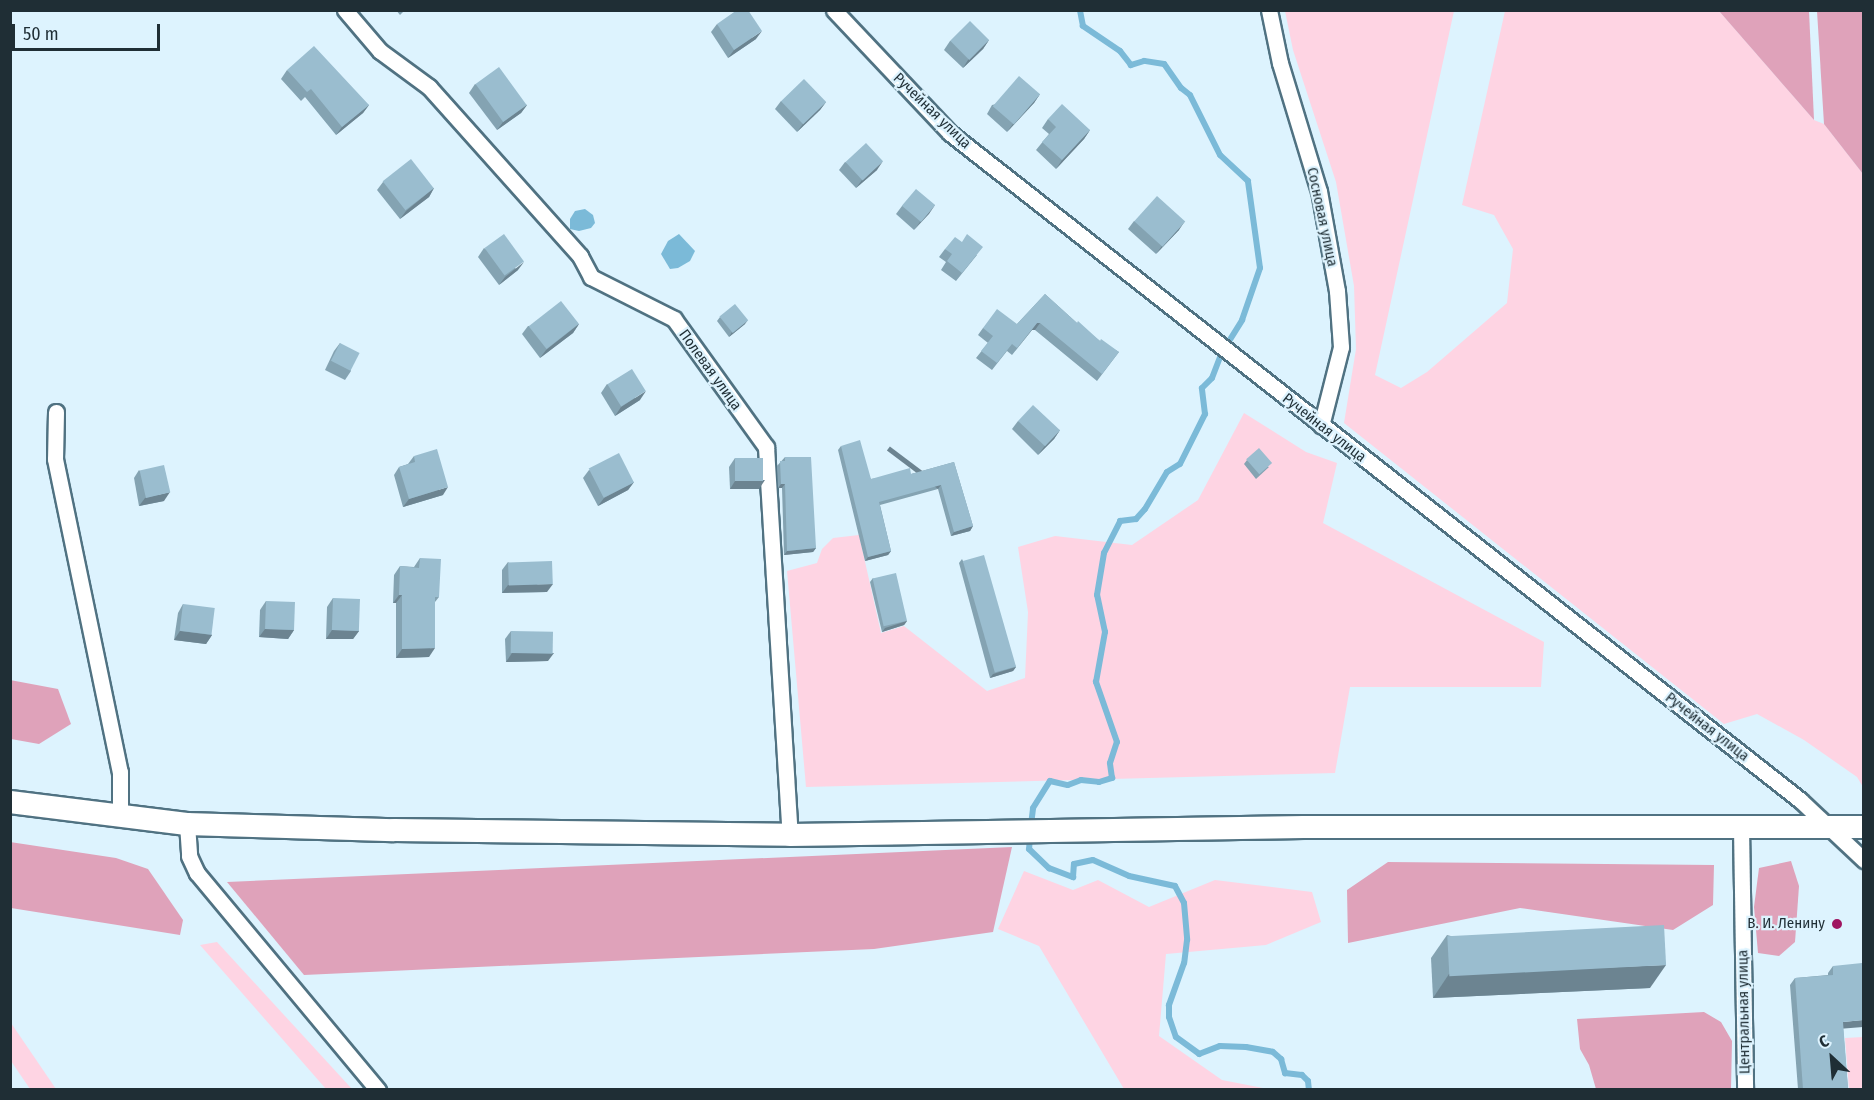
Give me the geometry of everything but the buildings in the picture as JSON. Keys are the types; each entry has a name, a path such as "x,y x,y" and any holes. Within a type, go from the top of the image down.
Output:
{"main road":[{"path":"10,801 187,824 394,830 790,835 1280,828 1863,827"}],"street":[{"name":"Полевая улица","path":"345,10 380,51 429,87 580,256 591,277 674,320 766,447 790,835"},
{"name":"Ручейная улица","path":"834,10 950,133 1800,800 1863,860"},
{"name":"Сосновая улица","path":"1269,10 1280,63 1319,191 1336,291 1341,347 1321,426"},
{"path":"56,412 55,459 120,772 120,816"},
{"path":"187,824 189,856 197,873 378,1089"},
{"name":"Центральная улица","path":"1741,827 1745,1089"}],"shaded area":[{"path":"1285,11 1454,11 1375,375 1401,388 1427,372 1507,303 1513,249 1494,215 1462,205 1505,11 1719,11 1814,120 1824,124 1863,174 1863,787 1857,777 1804,740 1757,714 1724,724 1344,423 1356,349 1354,286 1336,182 1293,50"},
{"path":"1719,11 1809,11 1814,120"},
{"path":"1817,11 1863,11 1863,174 1824,124"},
{"path":"1244,413 1306,452 1337,463 1323,523 1544,642 1541,687 1350,687 1335,773 806,787 787,571 817,563 822,549 833,538 859,535 881,633 904,626 987,691 1025,678 1028,612 1018,547 1055,536 1132,545 1198,500"},
{"path":"10,680 58,689 71,724 39,744 11,739"},
{"path":"10,842 116,858 148,869 183,920 180,935 11,908"},
{"path":"1012,847 993,932 874,949 304,975 227,882"},
{"path":"1791,861 1799,886 1795,942 1779,956 1758,953 1754,907 1759,868"},
{"path":"1388,862 1714,865 1713,905 1673,930 1520,908 1348,943 1347,890"},
{"path":"1024,871 1073,890 1098,880 1149,907 1215,880 1312,892 1321,922 1266,945 1166,954 1159,1036 1222,1080 1268,1089 1124,1089 1039,946 998,929"},
{"path":"217,942 352,1089 326,1089 200,945"},
{"path":"1704,1012 1721,1022 1732,1041 1731,1089 1596,1089 1589,1065 1580,1049 1577,1019"},
{"path":"10,1023 56,1089 30,1089 11,1061"},
{"path":"1863,1037 1863,1089 1849,1089 1845,1038"}],"water":[{"path":"585,209 593,215 595,223 591,228 579,231 570,229 570,219 575,211"},
{"path":"679,234 695,251 690,261 678,268 670,269 661,254 668,241"}],"waterway":[{"path":"1031,825 1033,808 1050,781 1068,785 1081,780 1099,782 1112,778 1110,763 1117,742 1096,682 1105,632 1097,595 1104,553 1120,521 1136,519 1145,509 1167,472 1180,464 1205,414 1202,388 1212,378 1221,354 1242,320 1260,268 1248,181 1220,155 1190,95 1181,88 1164,64 1144,61 1131,65 1120,51 1083,26 1080,10"},
{"path":"1030,836 1029,849 1049,868 1073,877 1074,864 1093,860 1129,876 1175,886 1184,903 1187,940 1184,963 1169,1005 1169,1017 1176,1037 1199,1054 1220,1046 1246,1047 1273,1052 1281,1059 1285,1073 1302,1075 1308,1081 1309,1090"}],"place":[{"name":"В. И. Ленину","path":"1837,924"}]}
